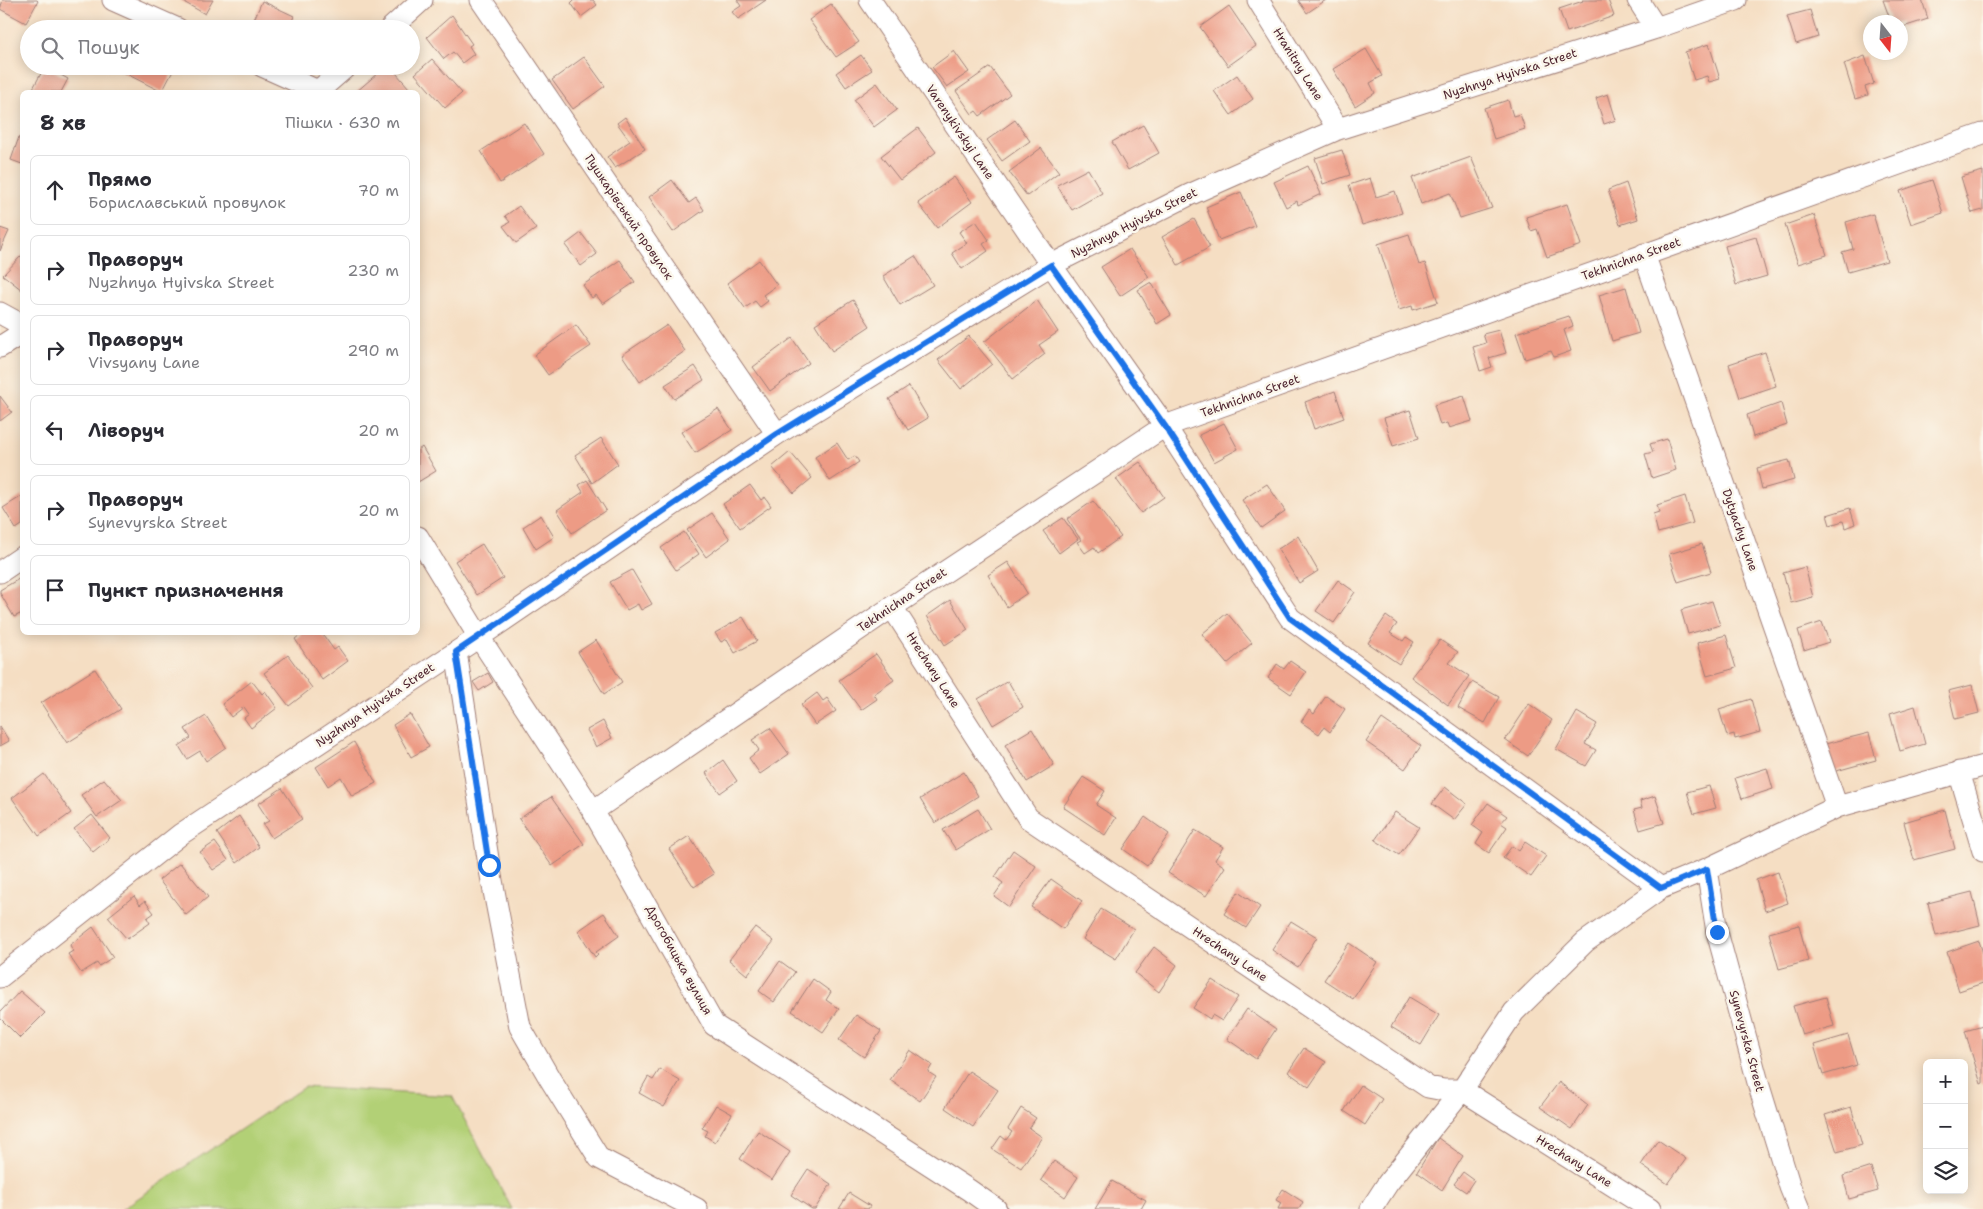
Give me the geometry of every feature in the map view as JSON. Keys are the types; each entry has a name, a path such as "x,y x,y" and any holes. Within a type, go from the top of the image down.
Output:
{"street":[{"path":"113,0 158,20"},
{"path":"400,20 422,0"},
{"name":"Пушкарівський провулок","path":"481,0 777,434"},
{"name":"Varenykivskyi Lane","path":"870,0 1051,265 1165,426 1290,618 1661,888"},
{"name":"Hranitny Lane","path":"1258,0 1338,129"},
{"path":"1638,0 1656,28"},
{"name":"Nyzhnya Hyivska Street","path":"0,977 180,834 479,637 777,434 1051,265 1189,194 1338,129 1656,28 1736,0"},
{"path":"281,75 313,90"},
{"path":"319,90 337,75"},
{"name":"Tekhnichna Street","path":"594,811 892,607 1165,426 1983,134"},
{"name":"Dytyachy Lane","path":"1644,254 1837,807"},
{"path":"0,313 20,324"},
{"path":"0,347 20,334"},
{"name":"Дрогобицька вулиця","path":"420,540 479,637 594,811 714,1025 996,1209"},
{"path":"0,572 20,558"},
{"name":"Hrechany Lane","path":"892,607 1028,818 1428,1087 1444,1090 1462,1090 1650,1209"},
{"path":"456,652 489,865 520,1027 600,1158 697,1209"},
{"path":"1371,1209 1388,1182 1462,1090 1514,1012 1585,942 1661,888 1707,869 1837,807 1983,766"},
{"path":"1959,772 1983,851"},
{"name":"Synevyrska Street","path":"1707,869 1720,942 1759,1086 1790,1187 1799,1209"}],"green space":[{"path":"304,1087 452,1096 512,1209 122,1209"}],"building":[{"path":"3,0 38,1 28,20 20,20 0,9"},
{"path":"180,0 213,0 205,14"},
{"path":"574,0 593,0 597,5 581,17 571,3"},
{"path":"737,0 766,0 738,19 732,12 741,6"},
{"path":"1298,0 1326,0 1307,13"},
{"path":"1582,0 1608,0 1614,16 1567,32 1559,9"},
{"path":"1883,0 1922,0 1928,19 1908,25 1908,15 1888,15"},
{"path":"262,1 294,16 292,20 254,20"},
{"path":"831,4 859,42 836,57 809,20"},
{"path":"1229,6 1256,46 1228,66 1200,27"},
{"path":"1810,10 1818,37 1796,44 1787,16"},
{"path":"452,15 472,44 469,46 474,54 462,63 453,52 444,59 427,37"},
{"path":"1709,44 1720,79 1709,82 1707,76 1694,80 1685,52"},
{"path":"1366,49 1382,76 1370,83 1375,93 1355,106 1333,69"},
{"path":"954,51 969,72 947,87 932,67"},
{"path":"861,55 872,70 846,87 836,73"},
{"path":"584,57 605,86 573,109 552,80"},
{"path":"1863,57 1863,60 1866,60 1874,84 1865,87 1868,95 1855,99 1844,64"},
{"path":"432,59 462,93 445,108 416,75 420,75 420,70"},
{"path":"990,67 1010,94 980,116 976,111 972,114 956,91"},
{"path":"40,75 61,75 68,79 62,90 32,90"},
{"path":"129,75 171,75 163,90 158,90"},
{"path":"376,75 398,75 409,88 406,90 358,90"},
{"path":"1237,75 1253,99 1231,115 1214,91"},
{"path":"877,83 897,110 874,127 854,100"},
{"path":"1608,94 1616,120 1604,124 1596,98"},
{"path":"1508,100 1513,116 1520,114 1525,129 1494,139 1484,108"},
{"path":"625,117 645,149 615,168 607,157 630,141 617,123"},
{"path":"1015,120 1030,141 1002,161 987,140"},
{"path":"524,123 544,154 500,183 481,151"},
{"path":"1143,125 1159,153 1128,170 1112,142"},
{"path":"918,128 936,152 900,180 881,156"},
{"path":"19,137 20,137 20,163 11,160"},
{"path":"1041,148 1059,172 1027,196 1009,172"},
{"path":"1342,150 1350,175 1323,184 1315,158"},
{"path":"1471,157 1492,208 1460,218 1450,193 1421,204 1412,178"},
{"path":"1308,166 1321,194 1298,205 1297,201 1286,207 1274,182"},
{"path":"1088,169 1102,193 1072,210 1057,185"},
{"path":"1983,171 1983,210 1972,213 1961,177"},
{"path":"954,177 972,202 937,228 918,203"},
{"path":"1370,178 1376,197 1395,191 1402,213 1362,225 1349,185"},
{"path":"672,180 689,203 696,198 704,210 673,232 649,197"},
{"path":"1932,180 1943,213 1911,224 1900,191"},
{"path":"1626,183 1638,219 1620,225 1608,190"},
{"path":"1241,192 1255,226 1219,240 1206,207"},
{"path":"1567,204 1581,245 1547,257 1537,229 1531,231 1526,217"},
{"path":"519,206 536,229 516,243 503,226 510,222 505,216"},
{"path":"1873,214 1887,261 1848,272 1842,252 1853,249 1846,222"},
{"path":"1814,215 1827,255 1798,264 1785,225"},
{"path":"1194,219 1210,247 1178,265 1162,237"},
{"path":"976,221 989,240 983,244 988,251 962,269 952,253 967,243 959,232"},
{"path":"0,228 9,231 0,251"},
{"path":"581,233 597,254 581,266 565,245"},
{"path":"1409,234 1419,265 1425,263 1438,302 1413,310 1412,306 1399,310 1378,244"},
{"path":"1756,237 1767,276 1736,285 1725,246"},
{"path":"1130,249 1149,277 1120,296 1101,267"},
{"path":"915,256 933,285 900,305 883,276"},
{"path":"20,257 20,288 3,275"},
{"path":"620,260 635,282 603,304 596,295 592,298 583,285"},
{"path":"759,260 777,285 763,295 768,301 760,307 755,301 745,308 727,283"},
{"path":"1151,282 1171,315 1157,324 1138,290"},
{"path":"1626,287 1639,333 1612,341 1599,295"},
{"path":"853,300 870,326 832,351 815,324"},
{"path":"1037,300 1058,332 1039,345 1045,354 1013,379 984,342"},
{"path":"1569,316 1573,326 1564,330 1571,351 1554,357 1551,351 1525,359 1516,333"},
{"path":"576,325 591,346 548,375 534,355"},
{"path":"667,325 685,351 640,382 622,355"},
{"path":"1499,330 1506,353 1489,358 1492,367 1480,371 1473,347 1486,343 1483,334"},
{"path":"969,336 992,364 961,389 938,360"},
{"path":"792,338 809,363 770,391 753,367"},
{"path":"1765,352 1776,386 1740,398 1729,364"},
{"path":"695,366 704,380 674,399 665,385"},
{"path":"909,386 928,418 908,430 889,399"},
{"path":"1335,391 1344,418 1314,429 1305,402"},
{"path":"0,396 12,412 0,421"},
{"path":"1464,396 1472,421 1449,428 1447,423 1440,425 1434,405"},
{"path":"1781,403 1787,425 1753,437 1747,415"},
{"path":"718,409 732,430 695,453 681,432"},
{"path":"1410,410 1419,438 1393,446 1384,418"},
{"path":"1224,423 1238,449 1214,462 1199,435"},
{"path":"601,438 618,464 592,483 575,455"},
{"path":"1667,439 1676,470 1652,478 1645,454 1653,452 1650,444"},
{"path":"837,443 848,460 855,456 859,462 830,481 815,457"},
{"path":"422,447 436,471 420,481 420,448"},
{"path":"790,452 812,478 794,493 772,467"},
{"path":"1789,460 1794,480 1762,489 1757,468"},
{"path":"1140,462 1164,497 1141,513 1116,479"},
{"path":"587,480 606,510 572,533 557,510 583,492 579,485"},
{"path":"1267,484 1285,511 1261,528 1242,500"},
{"path":"750,485 761,500 765,497 771,506 740,528 723,504"},
{"path":"1685,496 1693,523 1658,533 1653,514 1659,512 1657,505"},
{"path":"20,497 20,526 16,529 3,508"},
{"path":"1093,501 1121,537 1098,553 1094,547 1085,553 1077,542 1081,540 1067,519"},
{"path":"1850,508 1855,524 1845,528 1843,521 1830,525 1827,515"},
{"path":"712,513 730,539 706,557 687,530"},
{"path":"541,515 554,537 536,549 523,527"},
{"path":"1063,518 1078,539 1059,553 1043,531"},
{"path":"684,532 699,554 676,570 661,548"},
{"path":"1298,536 1318,571 1299,583 1278,549"},
{"path":"482,544 503,578 477,595 455,561"},
{"path":"1702,544 1711,572 1678,582 1669,554"},
{"path":"1008,562 1027,593 1007,607 988,575"},
{"path":"1805,567 1813,597 1791,603 1783,573"},
{"path":"632,570 652,604 641,610 638,604 627,610 610,582"},
{"path":"20,578 20,614 14,617 0,590"},
{"path":"1338,580 1355,592 1334,623 1316,611"},
{"path":"950,600 968,630 945,645 927,616"},
{"path":"1712,601 1720,625 1688,634 1681,610"},
{"path":"1227,613 1252,643 1227,664 1202,634"},
{"path":"1386,616 1397,624 1390,633 1403,641 1406,637 1414,642 1399,664 1368,643"},
{"path":"743,617 757,641 735,653 727,639 721,642 715,633"},
{"path":"1822,622 1829,642 1804,650 1798,630"},
{"path":"300,635 323,635 334,650 338,647 348,661 322,680 295,639"},
{"path":"1726,635 1736,668 1707,676 1697,643"},
{"path":"596,640 622,682 604,694 578,652"},
{"path":"1440,640 1458,652 1449,663 1469,676 1448,705 1411,677"},
{"path":"876,654 894,680 874,694 877,699 861,710 839,680"},
{"path":"288,655 312,688 289,706 264,673"},
{"path":"1290,661 1306,672 1291,694 1268,678 1277,664 1284,669"},
{"path":"95,669 121,709 67,743 41,703"},
{"path":"488,673 493,682 479,691 473,682"},
{"path":"252,681 262,694 265,691 277,708 251,728 244,718 249,714 244,707 231,717 222,704"},
{"path":"1008,681 1023,707 993,725 978,699"},
{"path":"1472,682 1499,697 1485,723 1458,708"},
{"path":"1972,685 1979,713 1955,719 1948,691"},
{"path":"817,693 823,701 827,698 836,711 815,725 801,705"},
{"path":"1326,696 1345,709 1330,732 1324,727 1319,734 1301,722 1309,710 1314,714"},
{"path":"1751,699 1760,732 1735,739 1734,734 1727,736 1719,709"},
{"path":"1529,704 1552,720 1528,756 1505,740"},
{"path":"1915,706 1925,744 1900,751 1890,714"},
{"path":"1577,712 1597,724 1585,744 1596,750 1586,766 1556,749"},
{"path":"410,714 429,747 411,757 393,725"},
{"path":"206,716 226,747 206,761 200,751 187,759 179,746 191,738 185,729"},
{"path":"1382,719 1421,746 1405,769 1366,742"},
{"path":"603,721 612,738 596,747 587,730"},
{"path":"0,726 9,741 0,746"},
{"path":"770,728 789,754 760,774 749,758 759,750 752,740"},
{"path":"1032,729 1054,765 1027,782 1005,745"},
{"path":"1869,733 1876,760 1829,773 1821,745"},
{"path":"354,742 376,783 352,796 341,777 328,786 316,767"},
{"path":"723,760 737,781 720,793 706,773"},
{"path":"1767,768 1773,789 1742,799 1735,778"},
{"path":"964,772 978,796 935,823 920,799"},
{"path":"44,774 71,813 39,836 12,798"},
{"path":"1083,777 1105,791 1096,805 1116,818 1105,835 1063,807"},
{"path":"104,779 122,800 97,817 81,795"},
{"path":"1709,786 1716,808 1694,814 1687,792"},
{"path":"1445,787 1467,804 1454,820 1432,804"},
{"path":"282,788 302,819 272,838 263,824 269,821 258,804"},
{"path":"1655,796 1664,823 1640,830 1634,810 1642,808 1640,801"},
{"path":"551,797 584,844 552,866 519,819"},
{"path":"1488,803 1507,816 1501,823 1507,827 1489,853 1476,844 1483,833 1472,825"},
{"path":"978,809 990,829 956,850 943,830"},
{"path":"1945,810 1955,849 1914,860 1904,822"},
{"path":"1395,812 1419,827 1399,855 1375,840"},
{"path":"92,815 110,838 93,852 74,829"},
{"path":"239,816 259,847 237,863 217,833"},
{"path":"1145,817 1169,834 1147,866 1123,849"},
{"path":"1195,830 1223,847 1215,860 1225,867 1206,896 1168,873"},
{"path":"689,836 714,874 694,887 669,849"},
{"path":"215,842 228,860 213,870 200,852"},
{"path":"1525,842 1546,856 1531,877 1503,858 1512,846 1519,851"},
{"path":"1013,850 1036,866 1009,907 994,896 1003,883 995,877"},
{"path":"180,863 208,897 186,915 159,880"},
{"path":"1778,872 1788,903 1765,911 1756,880"},
{"path":"1051,879 1082,901 1063,929 1031,907"},
{"path":"1238,892 1260,907 1246,928 1224,914"},
{"path":"1972,892 1980,925 1936,936 1928,903"},
{"path":"134,896 140,905 145,901 154,913 147,918 150,923 127,939 108,917"},
{"path":"1101,909 1134,929 1116,959 1083,939"},
{"path":"604,913 619,936 596,952 598,954 595,957 578,931"},
{"path":"1291,921 1317,937 1298,967 1272,950"},
{"path":"1799,925 1808,961 1779,969 1769,933"},
{"path":"93,927 113,957 99,966 97,963 81,973 68,954 73,951 70,945"},
{"path":"755,927 774,941 747,975 729,960"},
{"path":"1979,941 1983,953 1983,983 1959,991 1947,952"},
{"path":"1349,943 1377,962 1353,999 1324,980"},
{"path":"1154,947 1177,965 1159,992 1135,973"},
{"path":"780,961 795,972 774,1002 759,991"},
{"path":"813,979 831,992 826,1000 839,1009 823,1032 792,1011"},
{"path":"1212,980 1238,997 1222,1021 1212,1015 1210,1019 1193,1008"},
{"path":"20,991 45,1013 20,1038 0,1018 0,1012"},
{"path":"1409,997 1439,1015 1421,1045 1391,1027"},
{"path":"1826,997 1834,1026 1802,1035 1793,1006"},
{"path":"1247,1009 1276,1029 1256,1059 1227,1039"},
{"path":"856,1015 881,1031 864,1057 839,1040"},
{"path":"1983,1026 1983,1083 1981,1084 1965,1031"},
{"path":"1848,1035 1857,1065 1823,1075 1814,1045"},
{"path":"1304,1048 1326,1062 1309,1087 1288,1072"},
{"path":"910,1050 932,1065 928,1072 936,1077 920,1101 890,1080"},
{"path":"660,1069 680,1081 664,1107 639,1093 648,1077 653,1080"},
{"path":"969,1071 998,1090 973,1127 945,1108"},
{"path":"1559,1082 1588,1105 1572,1129 1540,1107"},
{"path":"1361,1085 1382,1099 1365,1125 1344,1111"},
{"path":"716,1105 732,1114 715,1142 705,1136 708,1131 702,1128"},
{"path":"1851,1107 1862,1145 1837,1152 1825,1115"},
{"path":"1021,1108 1036,1118 1029,1128 1042,1137 1021,1168 992,1149 1001,1136 1006,1140 1012,1132 1008,1129"},
{"path":"758,1131 790,1152 772,1180 740,1159"},
{"path":"1438,1138 1463,1156 1442,1190 1417,1172"},
{"path":"1658,1140 1686,1159 1668,1184 1641,1165"},
{"path":"1054,1161 1078,1177 1065,1197 1041,1180"},
{"path":"1871,1167 1878,1191 1849,1199 1843,1176"},
{"path":"808,1169 831,1184 815,1209 812,1209 791,1195"},
{"path":"1463,1172 1474,1180 1466,1192 1454,1184"},
{"path":"1112,1181 1146,1200 1141,1209 1095,1209"},
{"path":"1283,1189 1303,1202 1299,1209 1278,1209 1281,1203 1276,1200"},
{"path":"849,1193 870,1206 868,1209 839,1209"}],"route":[{"path":"489,865 456,652 777,434 1051,265 1165,426 1290,618 1661,888 1707,869 1717,932"}]}
